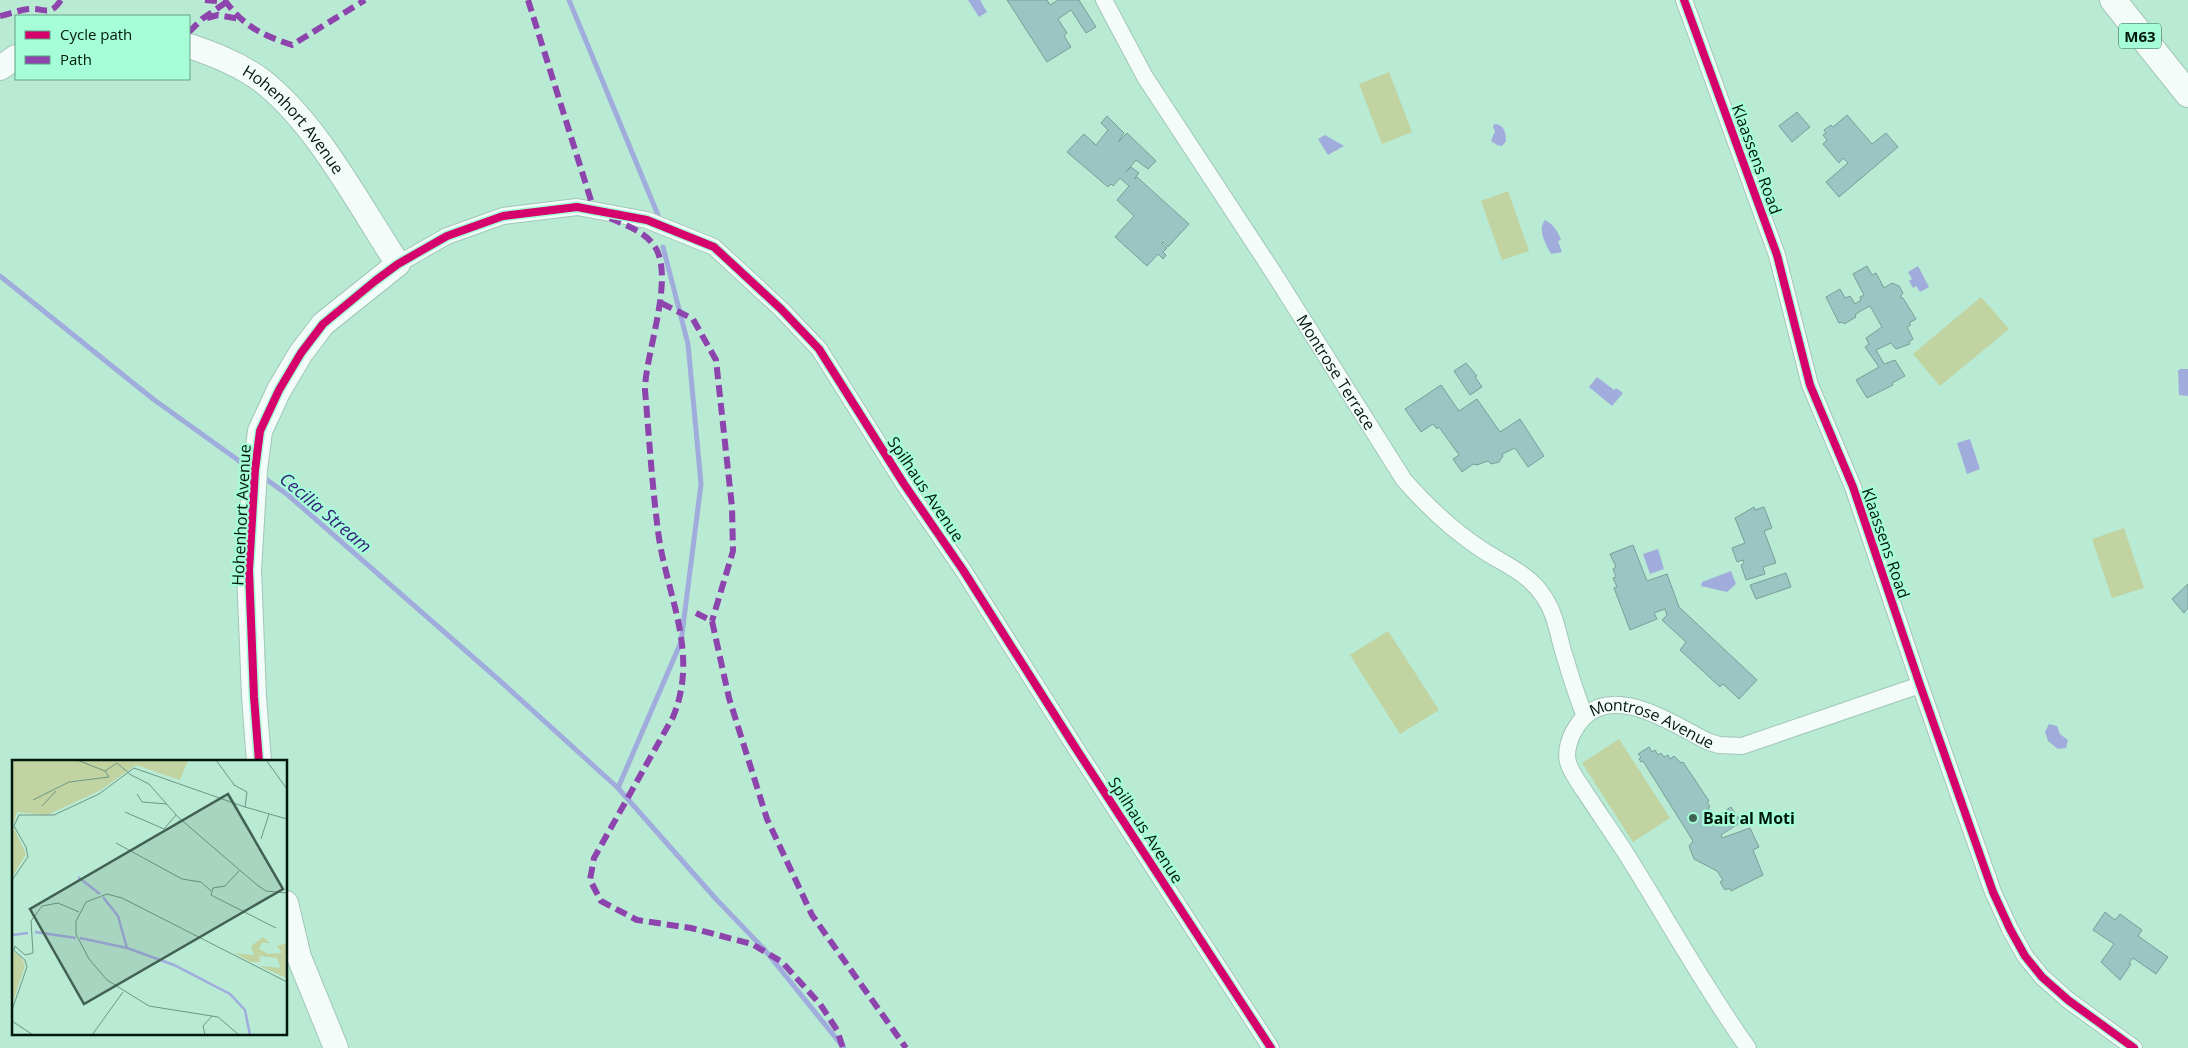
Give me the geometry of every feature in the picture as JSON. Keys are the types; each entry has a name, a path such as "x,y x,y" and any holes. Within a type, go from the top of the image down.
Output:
{"main road":[{"name":"M63","path":"2112,0 2188,94"},
{"path":"2120,0 2160,32 2188,66"}],"street":[{"name":"Montrose Terrace","path":"1104,0 1145,77 1273,272 1404,480 1421,499 1460,534 1481,550 1529,579 1545,598 1554,619 1574,690 1585,716"},
{"name":"Klaassens Road","path":"1684,0 1777,255 1810,385 1853,487 1920,685 1994,892 2010,929 2025,956 2042,977 2068,1000 2134,1048"},
{"name":"Hohenhort Avenue","path":"190,46 241,67 263,82 285,102 319,143 398,264 322,324 301,353 279,390 260,431 249,570 254,697 259,760"},
{"path":"0,68 15,58"},
{"name":"Spilhaus Avenue","path":"398,264 447,236 503,216 577,207 647,220 714,247 781,309 819,349 904,484 963,570 1075,747 1271,1048"},
{"name":"Montrose Avenue","path":"1748,1048 1719,1008 1625,852 1572,773 1567,756 1573,732 1585,716 1603,706 1612,704 1629,705 1709,742 1725,746 1742,746 1920,685"},
{"path":"288,911 299,957 336,1048"}],"green space":[{"path":"1389,72 1412,132 1382,144 1359,84"},
{"path":"1508,191 1529,251 1502,260 1481,201"},
{"path":"1981,297 2009,329 1940,386 1913,354"},
{"path":"2124,528 2144,588 2112,598 2092,539"},
{"path":"1388,631 1439,710 1400,734 1350,655"},
{"path":"1619,739 1670,818 1633,842 1582,763"}],"water":[{"path":"968,0 980,0 987,12 979,17"},
{"path":"1494,124 1500,125 1505,132 1506,141 1502,146 1491,141 1495,131"},
{"path":"1325,135 1344,146 1328,155 1318,139"},
{"path":"1545,220 1553,226 1558,234 1561,240 1558,241 1562,252 1551,254 1542,233"},
{"path":"1918,266 1929,287 1920,292 1916,286 1913,288 1909,281 1912,279 1908,272"},
{"path":"2180,369 2188,369 2188,396 2179,395 2178,371"},
{"path":"1597,377 1614,390 1616,388 1623,393 1612,406 1589,387"},
{"path":"1970,439 1980,469 1967,474 1957,443"},
{"path":"1658,549 1664,569 1650,574 1643,554"},
{"path":"1731,571 1736,584 1727,592 1701,586 1702,582"},
{"path":"2049,724 2057,726 2060,734 2068,740 2066,748 2058,749 2048,741 2045,732"}],"building":[{"path":"1007,0 1047,0 1050,5 1058,0 1079,0 1096,27 1086,33 1071,10 1058,19 1067,33 1064,36 1071,47 1047,62"},
{"path":"1797,112 1810,127 1792,142 1779,126"},
{"path":"1847,115 1872,144 1886,133 1898,147 1839,197 1826,182 1848,163 1843,158 1839,163 1823,144 1827,140 1823,135 1826,133 1824,130 1831,125 1833,127"},
{"path":"1107,116 1124,133 1118,142 1127,133 1156,161 1148,169 1136,160 1126,172 1131,167 1139,173 1134,179 1137,177 1189,224 1168,247 1163,242 1162,244 1167,248 1163,252 1166,255 1163,259 1158,254 1147,266 1115,237 1134,216 1117,200 1129,186 1120,178 1113,186 1111,184 1108,187 1067,152 1084,134 1096,145 1108,130 1101,123"},
{"path":"1867,266 1872,275 1876,273 1884,288 1892,283 1899,286 1903,293 1900,297 1903,298 1916,319 1909,323 1911,325 1907,327 1913,339 1909,342 1910,344 1896,349 1891,343 1876,350 1884,364 1895,360 1905,376 1892,383 1893,385 1867,398 1856,380 1879,367 1865,347 1869,344 1866,338 1882,327 1870,306 1844,324 1842,322 1839,323 1826,297 1840,289 1845,298 1850,296 1855,304 1861,300 1860,297 1864,295 1853,274"},
{"path":"1466,363 1477,376 1475,377 1482,387 1470,395 1454,371"},
{"path":"1441,385 1459,411 1477,399 1500,432 1520,419 1544,456 1528,467 1515,448 1502,454 1503,456 1499,462 1491,464 1488,461 1477,465 1473,464 1462,472 1453,459 1459,455 1439,427 1437,429 1433,424 1421,432 1405,409"},
{"path":"1754,507 1755,510 1764,507 1772,528 1764,531 1776,563 1763,567 1765,574 1746,580 1741,565 1744,563 1743,560 1737,562 1732,548 1745,543 1735,518"},
{"path":"1633,545 1647,581 1667,574 1679,607 1757,680 1739,699 1723,684 1720,687 1680,650 1686,642 1662,620 1667,615 1665,609 1654,613 1657,619 1630,630 1614,588 1617,587 1613,578 1616,577 1613,569 1616,567 1610,554"},
{"path":"1786,573 1791,587 1756,599 1750,585"},
{"path":"2188,584 2188,608 2184,613 2172,599"},
{"name":"Bait al Moti","path":"1649,747 1652,752 1655,750 1658,755 1661,753 1664,757 1668,755 1670,759 1674,756 1681,763 1683,762 1709,801 1707,802 1710,807 1708,808 1711,812 1707,815 1711,820 1731,807 1741,822 1721,835 1722,838 1750,828 1759,847 1753,850 1763,875 1731,891 1729,888 1725,890 1720,882 1723,880 1717,871 1694,859 1689,846 1693,841 1643,761 1641,762 1639,759 1641,757 1638,754"},
{"path":"2105,912 2115,920 2120,914 2142,930 2138,936 2168,957 2156,974 2133,958 2120,980 2101,962 2114,944 2093,930"}],"waterway":[{"path":"569,0 658,215"},
{"path":"663,247 688,344 701,484 681,642 618,788 716,899 764,949 844,1048"},
{"name":"Cecilia Stream","path":"0,276 153,399 249,468"},
{"name":"Cecilia Stream","path":"263,477 288,495 499,680 618,788"}],"marked path":[{"path":"0,16 29,9 50,10 61,0"},
{"path":"205,0 226,2 247,24 272,38 292,45 365,0"},
{"path":"528,0 594,210 597,212"},
{"path":"190,31 202,19 228,1"},
{"path":"207,18 218,15 240,19"},
{"path":"610,218 644,235 653,244 660,257 662,274 661,294 646,374 645,390 658,531 679,624 683,670 680,693 673,717 594,858 590,880 601,901 637,920 691,928 752,944 782,962 820,1004 837,1030 843,1048"},
{"path":"661,303 693,319 716,360 732,507 733,551 712,621"},
{"path":"696,613 712,621 729,698 767,819 812,915 906,1048"}],"cycle path":[{"path":"1684,0 1777,255 1810,385 1853,487 1993,892 2025,956 2042,977 2068,1000 2134,1048"},
{"path":"259,760 254,697 249,570 255,470 260,431 279,390 301,353 323,324 375,281 398,264 447,236 503,216 577,207 647,220 714,247 781,309 819,349 904,484 963,570 1075,747 1271,1048"}],"place":[{"name":"Bait al Moti","path":"1693,818"}]}
